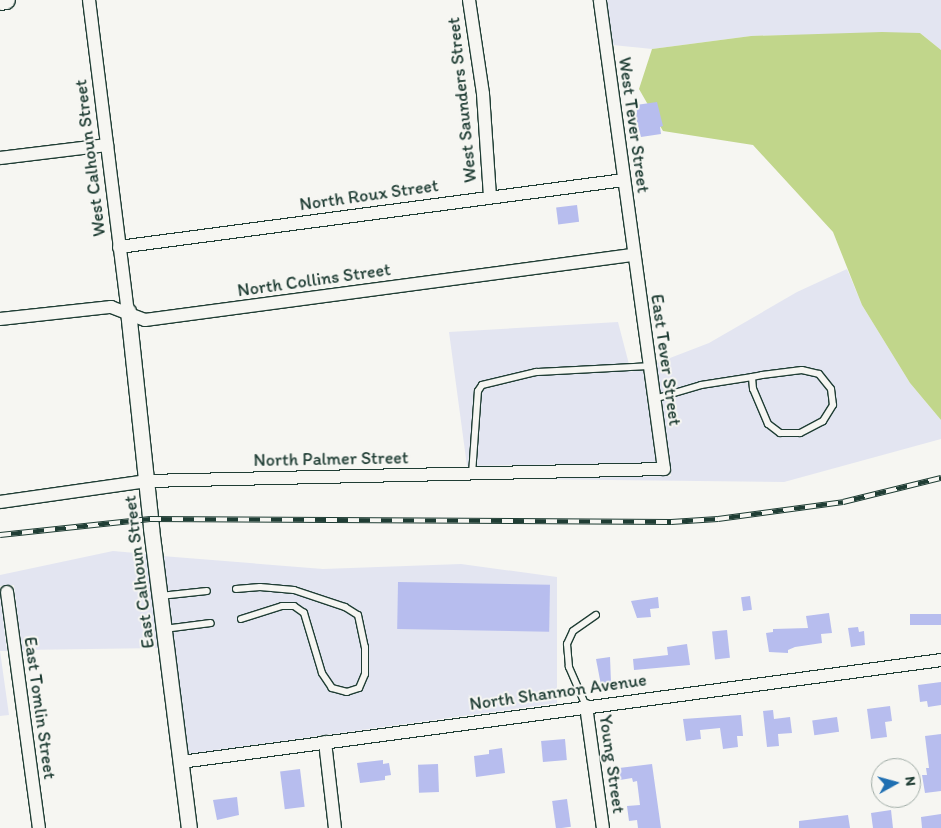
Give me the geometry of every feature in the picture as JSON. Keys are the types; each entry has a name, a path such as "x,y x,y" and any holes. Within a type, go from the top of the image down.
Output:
{"main road":[{"path":"0,1 6,0"}],"street":[{"name":"West Calhoun Street","path":"89,0 128,311"},
{"name":"West Saunders Street","path":"469,0 483,94 490,196"},
{"name":"West Tever Street","path":"600,0 634,255"},
{"path":"0,158 107,145"},
{"name":"North Roux Street","path":"119,247 490,196 624,180"},
{"name":"North Collins Street","path":"0,319 111,306 128,311 145,320 634,255"},
{"name":"East Tever Street","path":"634,255 664,470"},
{"name":"East Calhoun Street","path":"128,311 164,630 189,828"},
{"name":"North Palmer Street","path":"0,498 147,481 664,470"},
{"name":"East Tomlin Street","path":"7,592 39,828"},
{"name":"North Shannon Avenue","path":"181,762 586,706 941,660"},
{"name":"Young Street","path":"586,706 603,828"},
{"path":"325,742 335,828"}],"lane":[{"path":"472,474 478,391 482,385 536,372 650,366"},
{"path":"654,399 701,385 752,377 802,370 819,374 831,389 833,405 824,421 800,433 780,433 768,424 754,390 752,377"},
{"path":"236,588 260,587 294,590 345,607 358,615 365,647 365,674 359,688 347,692 332,688 322,673 304,613 294,606 282,606 241,618"},
{"path":"160,596 207,591"},
{"path":"586,706 570,667 568,644 573,631 596,615"},
{"path":"164,630 211,623"}],"shaded area":[{"path":"607,0 941,0 941,50 920,33 751,36 652,49 613,45"},
{"path":"847,269 862,305 910,383 941,420 941,439 784,482 523,479 671,476 657,363 709,343 797,292"},
{"path":"618,322 631,372 643,368 656,463 467,466 449,332"},
{"path":"113,551 147,554 159,648 22,650 14,585 0,586 0,575"},
{"path":"162,556 323,569 461,564 557,577 557,703 187,754"},
{"path":"0,595 7,651 0,651"},
{"path":"0,651 9,715 0,716"}],"green space":[{"path":"882,32 920,33 941,50 941,420 910,383 862,305 833,232 753,145 663,131 639,89 652,49 751,36"}],"building":[{"path":"657,102 663,126 660,127 661,134 641,137 635,114 637,113 636,105"},
{"path":"577,205 579,222 558,224 556,208"},
{"path":"398,582 550,585 549,632 397,629"},
{"path":"750,596 752,610 743,611 741,597"},
{"path":"658,597 659,608 650,609 651,617 637,618 631,601"},
{"path":"829,613 832,633 821,634 822,643 795,647 788,650 788,653 769,652 766,633 773,632 773,629 808,628 806,616"},
{"path":"910,614 941,614 941,625 910,625"},
{"path":"858,627 859,632 864,631 865,645 851,647 848,628"},
{"path":"727,630 730,658 715,659 712,632"},
{"path":"687,644 690,665 634,670 633,659 668,655 667,647"},
{"path":"610,657 611,683 601,685 596,659"},
{"path":"941,682 941,705 928,707 927,701 920,702 918,685"},
{"path":"890,706 892,721 885,722 887,737 871,739 867,709"},
{"path":"773,710 774,719 790,717 792,733 778,734 779,746 767,747 763,711"},
{"path":"741,715 743,736 737,736 738,747 723,749 720,728 700,730 701,739 686,741 683,719"},
{"path":"837,717 839,732 814,735 812,720"},
{"path":"941,734 941,791 925,793 922,775 927,775 926,768 929,768 925,736"},
{"path":"565,739 567,760 543,762 541,741"},
{"path":"502,748 505,773 476,777 474,756 489,754 489,750"},
{"path":"383,760 383,764 389,763 391,775 385,776 385,780 360,783 357,763"},
{"path":"438,764 439,792 419,793 418,765"},
{"path":"652,764 661,828 638,828 637,820 629,821 627,806 640,805 637,781 633,782 632,778 620,780 619,768"},
{"path":"300,769 305,807 285,809 280,771"},
{"path":"237,797 239,815 217,820 213,800"},
{"path":"567,799 571,827 556,828 552,801"},
{"path":"891,810 893,828 873,828 871,813"},
{"path":"941,814 941,828 922,828 921,817"},
{"path":"848,815 850,828 799,828 799,821"}],"railway":[{"path":"0,535 150,519 671,522 718,519 843,502 941,478"}]}
